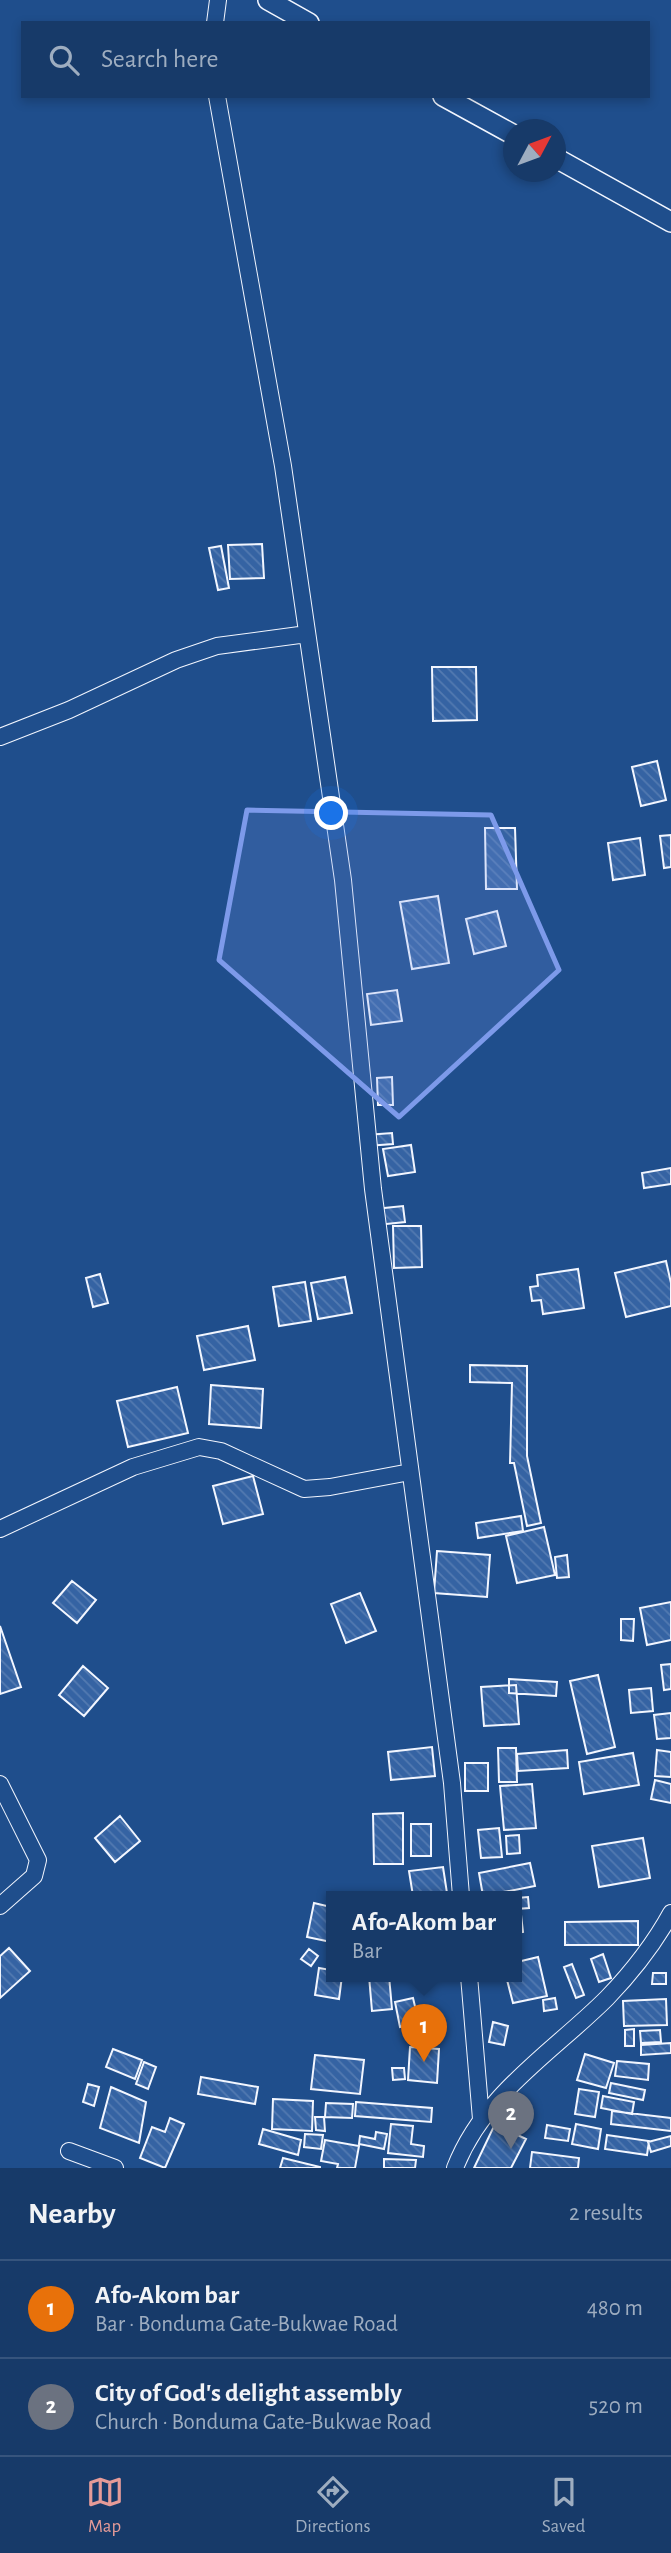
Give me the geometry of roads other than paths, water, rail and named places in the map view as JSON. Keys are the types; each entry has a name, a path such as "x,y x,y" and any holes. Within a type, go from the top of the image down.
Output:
{"street":[{"path":"215,21 218,0"},
{"path":"268,0 305,21"},
{"path":"216,98 257,309 343,880 373,1189 452,1783 461,1891"},
{"path":"447,98 503,129"},
{"path":"566,164 671,222"},
{"path":"0,737 69,710 176,660 217,646 307,634"},
{"path":"0,1529 133,1467 199,1447 221,1451 304,1489 330,1487 410,1472"},
{"path":"0,1784 38,1860 34,1876 0,1906"},
{"path":"456,2168 463,2148 481,2119 517,2079 606,1998 653,1945 671,1913"},
{"path":"469,1982 481,2119"},
{"path":"69,2151 115,2168"}],"place":[{"name":"Afo-Akom bar","path":"424,2062"},
{"name":"City of God's delight assembly","path":"511,2149"}]}
